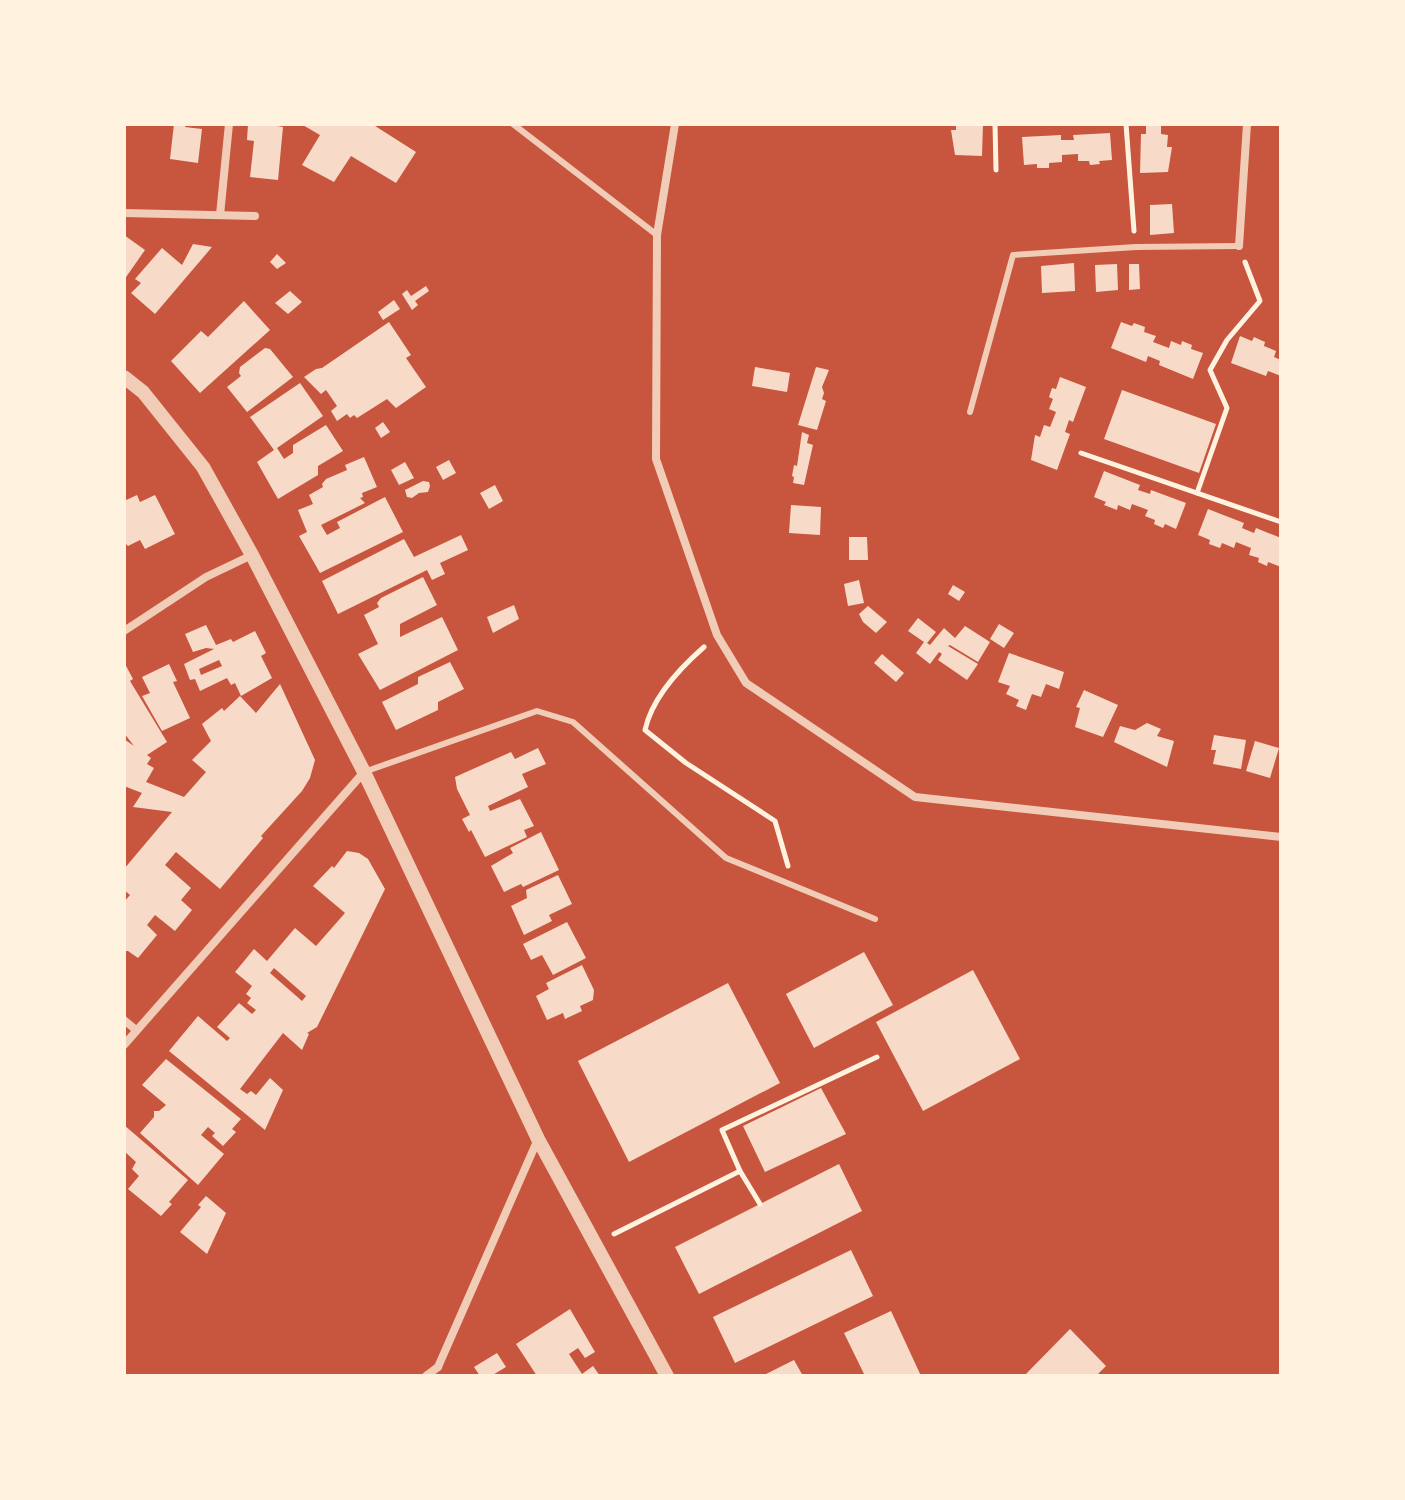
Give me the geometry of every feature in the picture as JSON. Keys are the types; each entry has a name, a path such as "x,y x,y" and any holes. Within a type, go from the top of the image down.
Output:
{"street":[{"path":"220,215 229,124"},
{"path":"675,124 657,235 656,459 717,635 746,683 915,797 1281,837"},
{"path":"1239,246 1247,124"},
{"path":"124,213 255,216"},
{"path":"124,377 143,392 203,467 252,555 364,772 538,1139 667,1376"},
{"path":"124,631 206,577 252,555"},
{"path":"124,1045 364,772"},
{"path":"124,1020 136,1030"},
{"path":"426,1376 438,1367 538,1139"},
{"path":"438,1367 444,1376"}],"lane":[{"path":"513,124 657,235"},
{"path":"970,412 1013,255 1136,247 1239,246"},
{"path":"364,772 537,711 573,722 726,858 875,919"}],"path":[{"path":"995,124 996,170"},
{"path":"1126,124 1136,247"},
{"path":"1197,493 1227,408 1210,370 1227,340 1260,301 1239,246"},
{"path":"1081,453 1281,522"},
{"path":"717,635 685,664 649,715 645,730 686,763 775,821 794,887"},
{"path":"760,1204 740,1171 722,1130 877,1057"},
{"path":"595,1244 740,1171"}],"building":[{"path":"174,124 202,129 198,163 170,159"},
{"path":"248,124 277,124 283,127 278,180 250,177 254,141 247,140"},
{"path":"301,124 372,124 416,152 396,183 351,156 334,182 302,165 320,135"},
{"path":"956,124 983,124 982,156 955,155 951,130 956,130"},
{"path":"1146,124 1161,124 1161,134 1168,135 1167,147 1172,147 1168,172 1140,173 1141,134 1146,134"},
{"path":"1110,133 1112,160 1090,165 1089,161 1078,161 1078,154 1062,155 1062,162 1049,163 1049,168 1037,168 1037,164 1024,165 1022,137 1061,135 1061,140 1074,140 1073,135"},
{"path":"1172,204 1174,233 1150,235 1150,205"},
{"path":"124,235 145,250 124,280"},
{"path":"193,244 212,247 155,314 131,293 141,283 135,279 162,248 182,265"},
{"path":"277,254 286,263 277,269 270,262"},
{"path":"1074,263 1075,291 1042,293 1041,266"},
{"path":"1117,264 1118,290 1096,292 1095,265"},
{"path":"1129,264 1139,264 1140,289 1129,290"},
{"path":"426,286 429,291 415,301 418,305 412,310 402,294 407,290 411,296"},
{"path":"290,291 302,302 288,314 275,303"},
{"path":"394,300 400,309 383,320 378,312"},
{"path":"244,301 270,330 200,393 171,361 201,331 208,337"},
{"path":"389,322 411,355 406,358 426,387 396,408 387,399 357,418 354,415 350,418 347,414 337,421 331,411 337,406 326,390 321,394 304,377"},
{"path":"1121,322 1145,327 1144,332 1156,336 1153,342 1169,348 1171,341 1181,345 1182,341 1192,345 1191,349 1203,353 1193,379 1159,365 1160,361 1148,356 1146,362 1111,348"},
{"path":"1240,336 1252,341 1254,337 1276,351 1274,357 1281,360 1281,376 1268,371 1266,376 1231,363"},
{"path":"265,348 270,349 293,377 247,412 227,387 241,376 240,367"},
{"path":"755,367 790,373 787,392 752,386"},
{"path":"816,367 829,370 822,387 822,399 826,401 817,430 798,425"},
{"path":"1060,377 1086,387 1073,422 1069,420 1065,432 1070,434 1057,470 1031,460 1035,435 1040,437 1044,425 1050,427 1056,412 1049,409 1053,399 1049,397"},
{"path":"300,383 323,416 277,448 284,459 293,453 293,445 326,425 343,451 318,466 318,475 278,499 257,462 274,450 250,417"},
{"path":"1122,390 1216,424 1199,473 1104,439"},
{"path":"383,422 390,432 381,438 375,428"},
{"path":"802,432 809,435 807,443 813,445 804,485 793,483 792,476 794,465 797,466"},
{"path":"364,457 377,487 362,493 363,497 360,498 365,503 321,525 327,535 340,528 337,522 385,497 403,532 320,573 299,536 307,532 298,510 313,504 309,495 323,487 326,479 347,470 345,465"},
{"path":"449,460 456,473 443,480 436,467"},
{"path":"405,462 414,478 399,485 391,470"},
{"path":"1104,471 1140,485 1138,490 1150,494 1151,490 1186,503 1176,529 1165,524 1163,528 1154,524 1155,520 1145,516 1148,510 1132,504 1130,510 1118,505 1117,510 1094,497"},
{"path":"423,481 429,482 428,492 407,497 405,490"},
{"path":"495,485 503,501 489,509 480,493"},
{"path":"137,495 140,502 155,495 175,534 145,549 140,540 128,546 124,542 124,501"},
{"path":"791,505 821,507 820,535 789,533"},
{"path":"1208,509 1244,523 1242,528 1254,533 1256,528 1281,538 1281,567 1258,562 1259,558 1249,555 1251,548 1236,542 1234,548 1222,543 1220,548 1209,544 1210,540 1198,535"},
{"path":"461,535 468,550 440,563 445,574 432,580 427,570 338,614 322,581 404,539 414,557"},
{"path":"849,537 867,537 868,560 849,560"},
{"path":"423,577 437,605 400,624 400,637 442,617 458,650 380,690 358,654 378,644 364,615 379,607 377,603 381,598"},
{"path":"859,580 864,603 848,606 844,584"},
{"path":"953,585 965,592 959,601 948,594"},
{"path":"514,605 519,619 493,633 487,617"},
{"path":"868,606 887,622 876,633 859,614"},
{"path":"918,618 936,632 927,643 930,645 944,628 955,638 965,626 990,642 978,662 948,646 978,664 967,680 938,660 942,654 939,652 930,664 916,653 924,642 908,631"},
{"path":"999,624 1014,633 1004,648 990,639"},
{"path":"206,625 216,645 231,639 233,642 255,631 266,653 261,656 272,678 241,696 235,683 231,685 227,678 200,691 195,679 190,680 184,664 214,649 193,652 185,634","holes":["219,660 222,666 201,675 199,669"]},
{"path":"1009,653 1064,672 1059,689 1046,684 1041,697 1032,694 1026,710 1016,706 1019,700 1006,694 1010,686 998,682"},
{"path":"882,654 904,673 896,682 874,663"},
{"path":"124,662 133,679 130,681 167,742 147,755 151,758 147,764 154,768 146,782 184,797 206,772 192,760 211,741 202,724 222,708 224,711 240,696 256,713 280,684 315,760 302,791 261,836 263,838 220,889 176,852 165,865 191,888 181,900 192,910 175,931 155,915 147,925 157,935 138,958 124,951 124,902 130,895 124,890 124,869 172,812 133,807 142,793 124,786 124,739 134,746 124,733"},
{"path":"450,662 464,689 438,702 438,710 396,730 382,702 418,684 418,677"},
{"path":"169,664 177,681 173,682 190,718 162,731 142,696 150,693 142,677"},
{"path":"1084,690 1118,705 1103,737 1075,727 1080,708 1076,707"},
{"path":"1147,723 1161,729 1157,736 1174,741 1167,767 1114,742 1120,726 1135,730"},
{"path":"1214,735 1246,740 1241,769 1213,764 1216,750 1211,750"},
{"path":"1255,741 1279,748 1270,778 1246,771"},
{"path":"538,748 546,764 522,774 528,787 488,806 490,811 520,799 534,826 524,830 527,837 485,857 462,819 470,815 457,789 455,777 511,752 515,759"},
{"path":"541,832 559,870 523,887 521,884 504,892 491,866 513,853 510,848"},
{"path":"347,851 359,853 368,859 385,889 317,1027 307,1033 302,1050 283,1033 240,1089 256,1095 270,1078 283,1090 265,1130 169,1051 198,1016 227,1041 230,1038 217,1027 239,1003 252,1014 256,1010 247,1003 251,998 246,994 252,986 235,972 254,949 267,961 295,928 316,946 345,913 313,886 332,866 334,868","holes":["274,968 306,996 302,1001 270,973"]},
{"path":"558,875 572,904 549,915 552,921 524,935 511,906 527,898 526,890"},
{"path":"567,922 586,958 553,975 542,955 531,960 523,944"},
{"path":"864,952 893,1005 814,1048 786,994"},
{"path":"582,965 594,990 593,1000 580,1006 582,1011 565,1019 563,1013 547,1020 536,996 549,989 546,983"},
{"path":"973,970 1020,1059 923,1111 876,1022"},
{"path":"728,983 780,1083 629,1162 578,1061"},
{"path":"166,1059 241,1119 232,1129 236,1132 223,1146 212,1136 215,1133 208,1127 201,1135 224,1154 198,1185 140,1133 154,1117 154,1111 166,1105 142,1085"},
{"path":"821,1088 846,1134 765,1172 743,1126"},
{"path":"124,1125 188,1180 161,1216 128,1189 139,1176 132,1169 136,1162 124,1151"},
{"path":"839,1164 862,1211 699,1294 675,1247"},
{"path":"206,1196 226,1213 207,1254 180,1232"},
{"path":"851,1250 873,1296 735,1363 713,1317"},
{"path":"570,1309 595,1352 585,1358 578,1348 569,1354 582,1374 593,1366 600,1376 537,1376 516,1344"},
{"path":"891,1311 921,1376 865,1376 844,1333"},
{"path":"1070,1329 1106,1366 1096,1376 1024,1376"},
{"path":"497,1353 506,1367 491,1376 480,1376 474,1367"},
{"path":"794,1360 803,1376 762,1376"}]}
